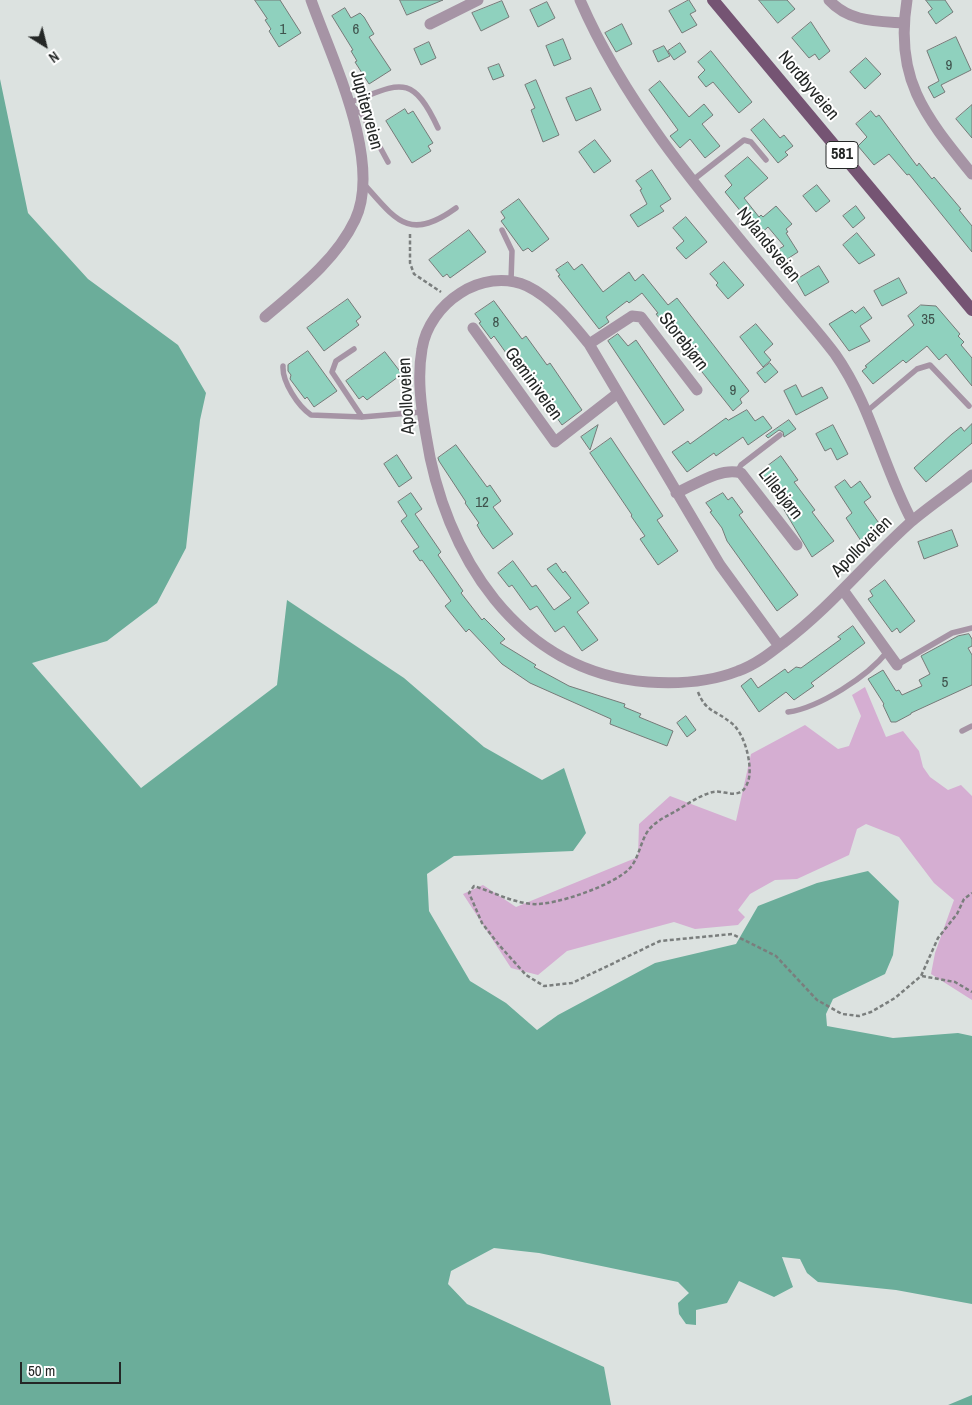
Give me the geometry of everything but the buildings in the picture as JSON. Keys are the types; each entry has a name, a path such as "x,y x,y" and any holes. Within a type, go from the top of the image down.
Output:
{"main road":[{"name":"Nordbyveien","path":"713,0 972,310"}],"street":[{"name":"Jupiterveien","path":"266,317 302,286 335,250 355,220 364,184 359,141 348,103 311,0"},
{"path":"430,24 478,0"},
{"name":"Nylandsveien","path":"580,0 596,37 625,89 693,180 834,353 866,412 904,506 912,521"},
{"path":"829,0 838,10 860,19 904,23"},
{"path":"907,0 904,44 908,70 917,98 938,132 972,174"},
{"name":"Apolloveien","path":"779,646 720,566 589,344 570,321 549,301 531,288 510,281 490,282 479,285 451,299 438,312 423,341 420,366 422,412 433,474 460,543 475,575 518,625 555,653 573,663 607,676 657,683 698,680 740,670 779,646 809,623 912,521 972,476"},
{"name":"Storebjørn","path":"589,344 632,316 641,317 697,390"},
{"name":"Geminiveien","path":"473,328 555,442 618,393"},
{"name":"Lillebjørn","path":"676,493 728,471 737,472 747,479 797,545"},
{"path":"843,590 897,665"}],"lane":[{"path":"348,103 394,86 405,87 416,93 426,103 438,128"},
{"path":"348,103 362,114 388,162"},
{"path":"693,180 744,140 751,142 766,160"},
{"path":"364,184 393,217 410,226 431,223 456,208"},
{"path":"502,230 512,251 510,281"},
{"path":"354,349 336,361 332,372 362,417"},
{"path":"866,412 917,369 930,365 969,406"},
{"path":"283,366 283,374 294,395 306,412 311,415 362,417 422,412"},
{"path":"737,472 741,465 780,435"},
{"path":"897,665 952,633 972,628"},
{"path":"788,712 801,710 815,704 874,666 887,652"},
{"path":"962,731 972,726"}],"path":[{"path":"410,226 410,263 414,274 451,299"},
{"path":"698,680 698,693 704,706 732,722 742,739 747,756 749,777 743,790 733,795 714,791 661,819 647,833 629,869 603,886 570,898 534,904 514,900 474,886 469,893 482,923 526,975 544,986 572,983 660,941 732,934 776,956 814,998 848,1016 859,1016 872,1012 895,998 921,976 938,938 957,914 964,900 972,893"},
{"path":"921,976 956,982 972,992"}],"shaded area":[{"path":"0,79 28,213 88,279 178,345 206,393 200,420 186,548 157,603 107,641 32,663 141,788 277,685 287,600 404,678 484,747 542,780 564,768 586,833 573,851 454,856 427,874 429,911 470,981 506,1003 537,1030 558,1015 655,963 736,944 758,906 817,883 868,871 899,901 893,955 885,974 833,999 826,1014 827,1026 893,1038 958,1033 972,1036 972,1304 896,1290 818,1282 807,1273 800,1259 782,1257 793,1287 774,1297 739,1281 727,1303 696,1310 696,1325 686,1324 679,1314 678,1303 689,1293 678,1282 539,1253 494,1248 451,1271 448,1284 467,1304 604,1367 611,1405 0,1405"},
{"path":"865,687 886,737 903,731 919,751 923,767 930,777 948,790 961,785 972,796 972,1000 931,974 935,953 954,900 934,883 899,837 866,824 857,829 849,855 797,879 775,880 750,894 738,910 745,917 738,925 695,929 674,922 567,951 538,975 511,968 463,894 483,885 516,907 638,857 639,824 670,796 736,821 751,754 805,725 838,749 849,746 861,716 852,695"},
{"path":"972,1395 972,1405 948,1405"}]}
